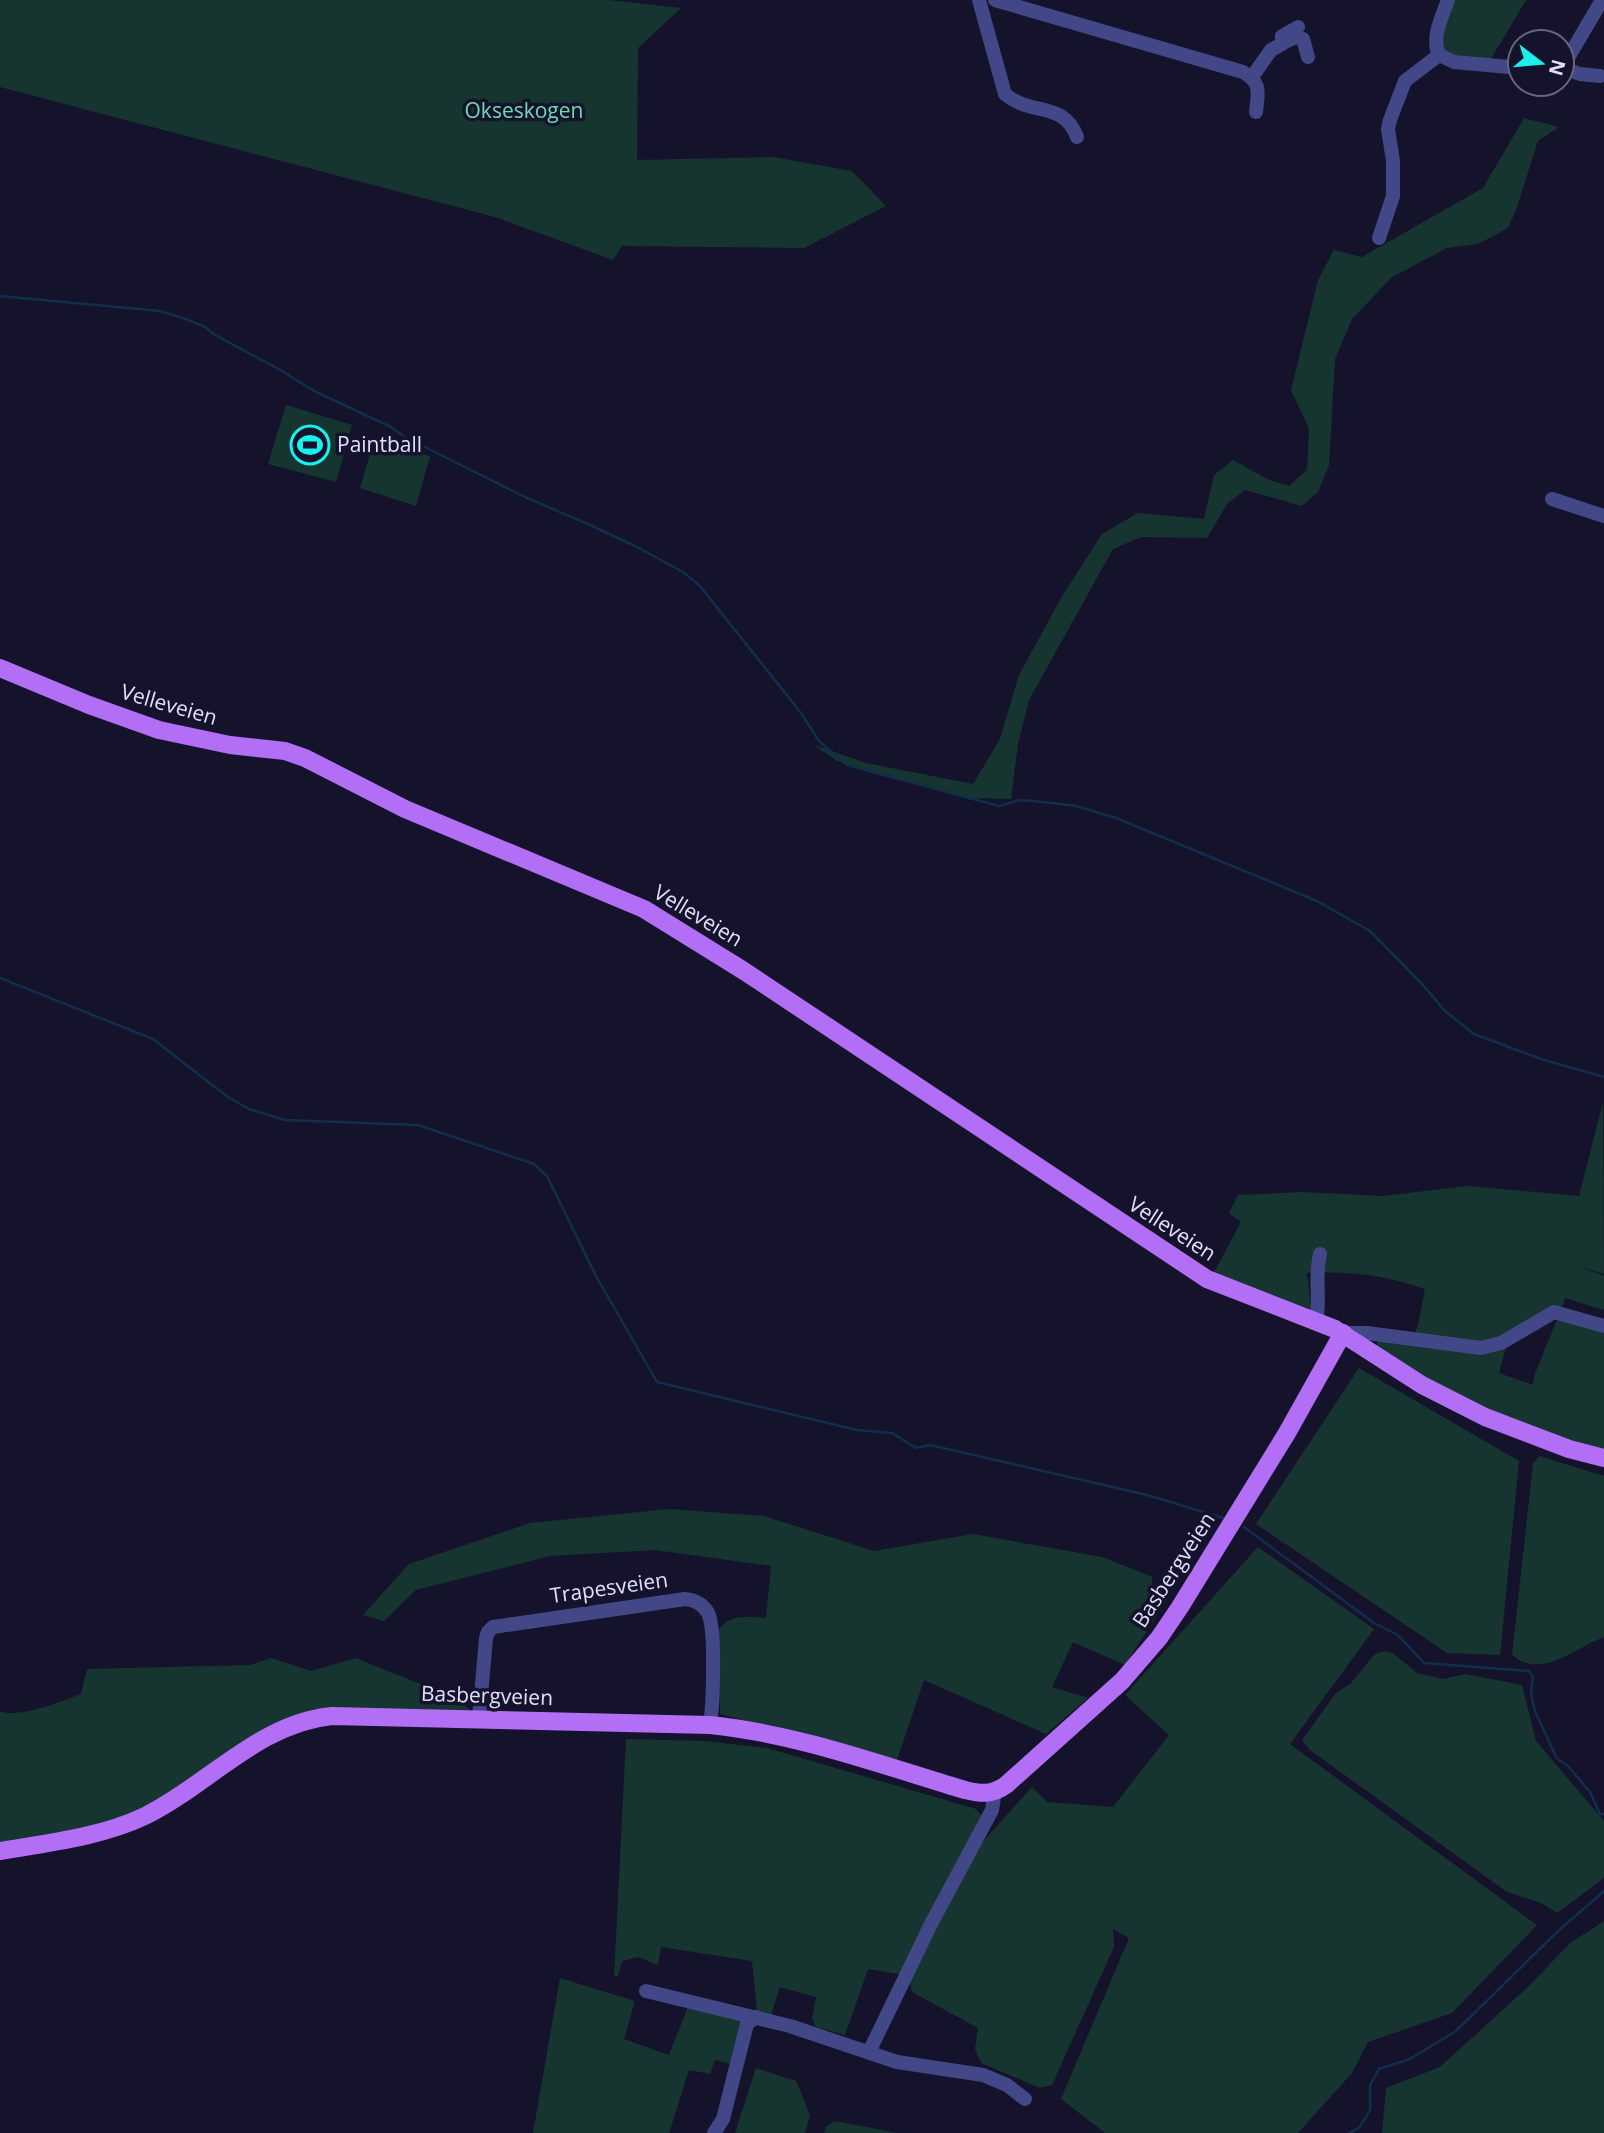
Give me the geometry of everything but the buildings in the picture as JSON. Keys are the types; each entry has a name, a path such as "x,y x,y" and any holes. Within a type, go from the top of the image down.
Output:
{"main road":[{"name":"Velleveien","path":"0,668 89,705 159,730 230,745 285,751 305,758 405,809 643,909 733,964 1176,1261 1218,1285 1316,1321 1343,1334 1450,1401 1531,1435 1604,1458"},
{"name":"Basbergveien","path":"0,1851 122,1826 148,1814 272,1734 307,1720 332,1716 710,1725 780,1735 965,1790 981,1793 995,1791 1006,1785 1122,1681 1158,1638 1180,1607 1280,1444 1343,1334"}],"street":[{"path":"979,0 1005,94 1020,103 1063,116 1070,122 1077,138"},
{"path":"995,0 1243,72 1252,77 1258,90 1256,112"},
{"path":"1439,55 1436,43 1438,26 1448,0"},
{"path":"1576,44 1602,0"},
{"path":"1282,44 1282,36 1298,27"},
{"path":"1252,77 1272,50 1296,37 1303,39 1308,57"},
{"path":"1439,55 1454,62 1506,67"},
{"path":"1379,237 1393,196 1393,161 1388,129 1390,120 1405,81 1439,55"},
{"path":"1576,73 1600,76"},
{"path":"1552,499 1604,516"},
{"path":"1316,1321 1318,1304 1315,1278 1320,1254"},
{"name":"Velleveien","path":"1343,1334 1367,1333 1481,1348 1501,1343 1554,1312 1604,1326"},
{"name":"Trapesveien","path":"479,1718 486,1638 493,1627 685,1599 703,1606 712,1623 710,1725"},
{"path":"869,2052 931,1924 992,1810 995,1791"},
{"path":"646,1992 755,2017 897,2062 983,2075 1007,2085 1025,2099"},
{"path":"714,2133 723,2119 747,2024 755,2017"}],"green space":[{"name":"Okseskogen","path":"0,0 608,0 681,8 638,48 637,160 773,157 852,171 886,206 804,248 622,246 613,260 495,217 0,87"},
{"path":"1450,0 1526,0 1509,28 1506,28 1506,34 1489,62 1449,57 1438,43"},
{"path":"1524,118 1559,127 1538,141 1508,228 1478,244 1447,248 1392,277 1352,319 1335,359 1329,465 1318,492 1302,506 1245,490 1227,504 1207,538 1141,537 1113,549 1029,700 1018,744 1011,799 969,798 837,761 814,745 866,763 973,784 1000,739 1019,675 1061,598 1102,534 1138,513 1204,519 1214,475 1233,460 1269,480 1289,486 1307,470 1309,429 1291,390 1318,280 1334,250 1362,257 1483,188"},
{"name":"Paintball","path":"286,405 352,425 336,482 268,464"},
{"name":"Paintball","path":"374,441 430,456 416,506 360,488"},
{"path":"1603,1102 1604,1274 1581,1267 1604,1276 1604,1310 1565,1298 1561,1310 1604,1329 1604,1452 1528,1426 1432,1384 1377,1346 1377,1338 1414,1335 1425,1289 1367,1275 1307,1273 1311,1309 1212,1276 1241,1222 1229,1213 1238,1195 1302,1192 1383,1196 1467,1186 1579,1196","holes":["1558,1317 1534,1376 1533,1385 1499,1373 1507,1343"]},
{"path":"1359,1368 1519,1461 1500,1655 1447,1653 1256,1524"},
{"path":"1539,1456 1604,1476 1604,1637 1558,1660 1535,1664 1524,1662 1512,1655 1533,1464"},
{"path":"670,1509 764,1516 874,1551 973,1534 1102,1557 1152,1577 1152,1593 1170,1595 1125,1665 1073,1642 1052,1687 1088,1698 1046,1734 924,1680 897,1760 720,1714 718,1632 732,1619 766,1618 771,1566 655,1550 550,1556 416,1590 384,1621 363,1615 409,1564 530,1523"},
{"path":"1258,1547 1374,1629 1290,1744 1537,1925 1452,2013 1368,2042 1352,2073 1298,2133 1105,2133 1061,2099 1129,1938 1113,1929 1114,1947 1052,2085 1040,2088 981,2063 975,2049 978,2028 912,1992 909,1978 980,1845 1032,1787 1047,1802 1113,1807 1169,1735 1125,1695"},
{"path":"1385,1651 1393,1653 1417,1673 1443,1679 1465,1674 1522,1685 1536,1741 1604,1821 1604,1878 1557,1913 1541,1903 1507,1892 1310,1750 1302,1740 1336,1693 1350,1684 1375,1654"},
{"path":"271,1658 311,1671 356,1658 455,1698 470,1710 314,1709 266,1731 156,1804 105,1826 0,1845 0,1711 29,1711 81,1694 87,1669 250,1665"},
{"path":"626,1739 705,1741 767,1748 976,1809 983,1817 904,1975 868,1969 845,2035 816,2027 812,2019 816,1997 780,1987 771,2015 757,2011 752,1961 661,1947 658,1965 638,1957 622,1961 618,1976 614,1977"},
{"path":"1604,1921 1604,2133 1382,2133 1386,2088 1440,2067 1530,1985 1569,1944"},
{"path":"560,1978 635,2001 624,2039 669,2055 688,2007 746,2022 730,2064 715,2060 710,2074 689,2070 669,2133 533,2133"},
{"path":"756,2068 796,2081 810,2115 805,2133 735,2133"},
{"path":"834,2121 898,2133 824,2133 826,2127"}],"waterway":[{"path":"0,296 160,311 205,327 314,391 391,427 405,437 525,497 635,546 683,572 699,585 801,713 819,741 847,765 999,806 1020,800 1034,801 1076,806 1116,818 1317,901 1370,931 1445,1011 1474,1034 1541,1059 1604,1077"},
{"path":"0,978 153,1039 228,1097 249,1109 285,1120 418,1125 534,1164 547,1176 596,1276 657,1382 857,1430 892,1433 916,1448 930,1445 1147,1495 1223,1518"},
{"path":"1244,1527 1374,1623 1398,1635 1424,1663 1529,1671 1533,1677 1531,1694 1535,1711 1557,1759 1567,1765 1590,1792 1600,1814 1604,1814"},
{"path":"1349,2133 1359,2128 1370,2110 1370,2085 1379,2069 1410,2059 1456,2031 1557,1932 1604,1891"}],"place":[{"name":"Paintball","path":"310,445"}]}
